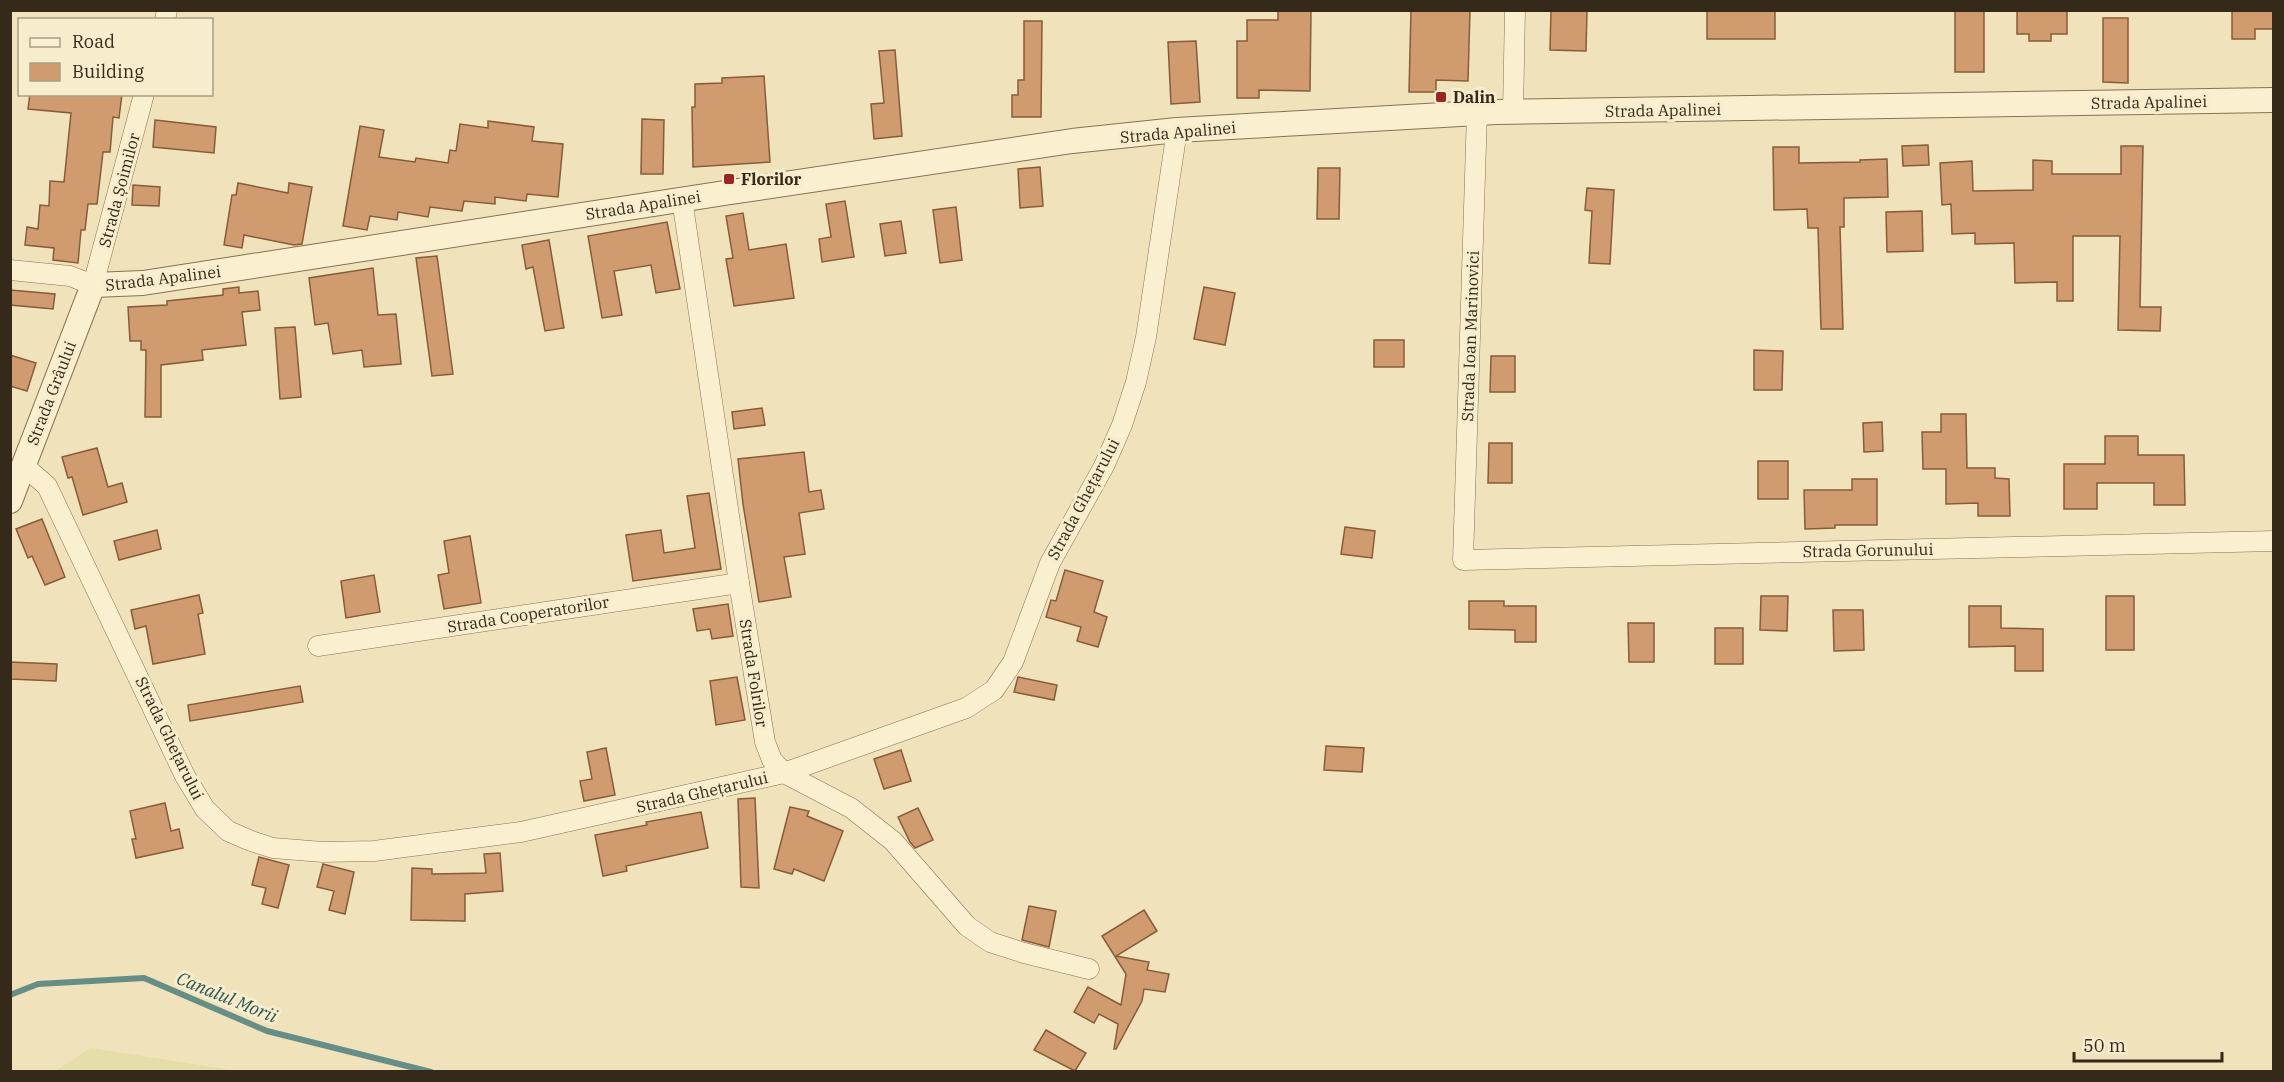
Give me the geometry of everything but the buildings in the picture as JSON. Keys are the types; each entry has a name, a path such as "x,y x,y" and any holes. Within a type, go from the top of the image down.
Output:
{"street":[{"path":"1513,111 1515,10"},
{"name":"Strada Șoimilor","path":"93,285 143,96"},
{"name":"Strada Apalinei","path":"93,285 143,283 1072,141 1177,130 1513,111 2274,100"},
{"name":"Strada Ioan Marinovici","path":"1463,560 1477,112"},
{"name":"Strada Ghețarului","path":"24,465 47,486 195,793 205,809 228,831 251,841 273,848 323,852 374,851 521,832 784,773 966,708 994,690 1005,676 1013,662 1050,563 1104,466 1122,425 1136,382 1146,337 1177,130"},
{"name":"Strada Folrilor","path":"682,199 739,583 765,742 772,760 784,773 851,808 874,825 893,841 967,926 990,942 1089,969"},
{"path":"10,270 70,276 93,285"},
{"name":"Strada Grâului","path":"10,501 93,285"},
{"name":"Strada Gorunului","path":"1463,560 2274,541"},
{"name":"Strada Cooperatorilor","path":"318,646 739,583"}],"shaded area":[{"path":"91,1048 238,1071 55,1071"}],"waterway":[{"name":"Canalul Morii","path":"10,995 38,984 144,978 267,1031 431,1072"}],"place":[{"name":"Dalin","path":"1441,97"},
{"name":"Florilor","path":"729,179"}]}
